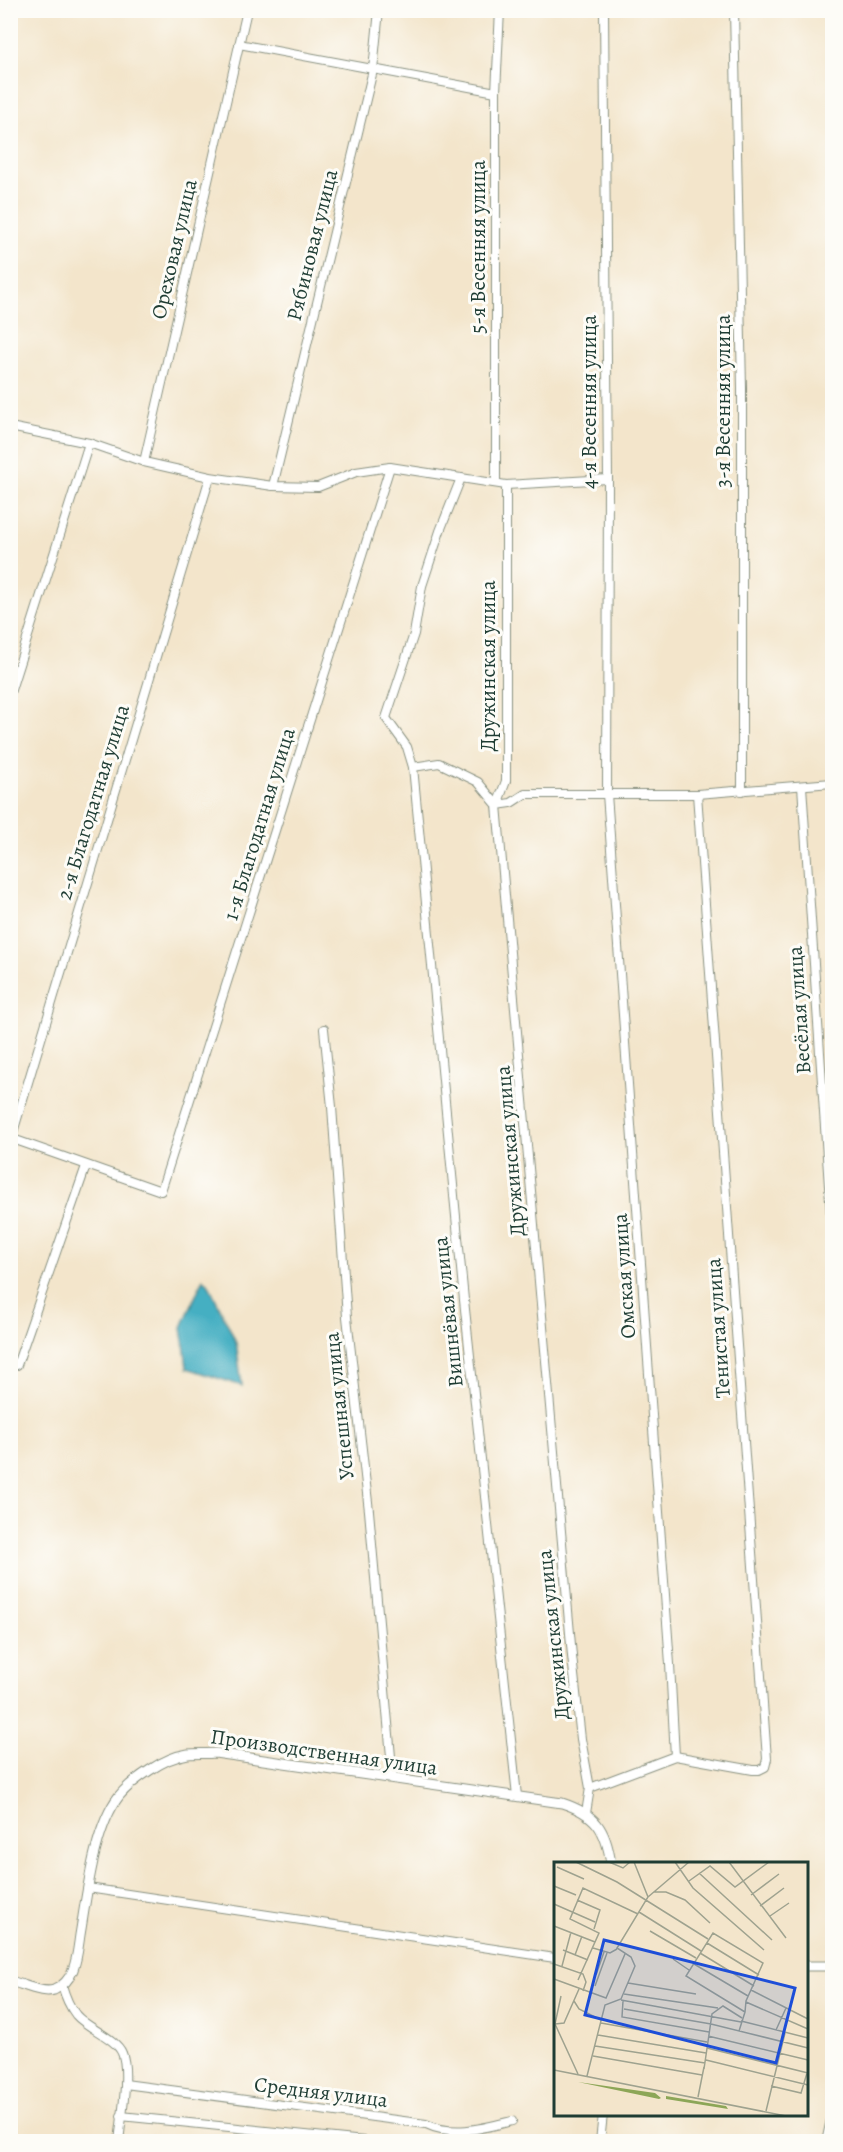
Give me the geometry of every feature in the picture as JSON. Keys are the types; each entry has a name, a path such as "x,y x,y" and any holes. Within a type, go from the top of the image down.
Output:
{"street":[{"name":"Ореховая улица","path":"144,462 247,10"},
{"name":"Рябиновая улица","path":"273,486 373,70 379,10"},
{"name":"5-я Весенняя улица","path":"496,483 496,92 500,10"},
{"name":"4-я Весенняя улица","path":"604,10 608,794"},
{"name":"3-я Весенняя улица","path":"734,10 742,388 742,790"},
{"path":"239,44 496,92"},
{"path":"10,427 89,443 144,462 210,477 273,486 318,486 356,472 390,467 506,485 608,479"},
{"path":"10,693 89,443"},
{"name":"1-я Благодатная улица","path":"86,1166 161,1191 390,467"},
{"name":"2-я Благодатная улица","path":"11,1138 210,477"},
{"name":"Вишнёвая улица","path":"461,478 422,585 414,634 386,718 407,747 413,768 464,1300 517,1796"},
{"name":"Дружинская улица","path":"506,485 506,781 497,805 572,1656 581,1739 590,1788 586,1813"},
{"path":"413,768 439,763 477,782 497,805 510,802 525,794 698,794 832,783"},
{"name":"Весёлая улица","path":"802,786 832,1231"},
{"name":"Омская улица","path":"608,794 675,1756"},
{"name":"Тенистая улица","path":"675,1756 759,1770 765,1767 767,1759 698,794"},
{"name":"Успешная улица","path":"324,1029 347,1317 369,1511 393,1779"},
{"path":"11,1138 86,1166 17,1365"},
{"name":"Производственная улица","path":"62,1985 70,1977 75,1965 88,1888 101,1833 108,1815 119,1796 136,1779 163,1762 188,1754 215,1753 562,1803 586,1813 602,1829 609,1847 611,1862"},
{"path":"590,1788 675,1756"},
{"path":"88,1888 554,1958"},
{"path":"807,1966 832,1966"},
{"path":"10,1981 42,1990 53,1990 62,1985 67,2001 76,2015 118,2046 123,2054 125,2084 119,2142"},
{"name":"Средняя улица","path":"125,2084 426,2124 435,2128 473,2131 512,2121"},
{"path":"826,2142 832,2115"},
{"path":"122,2116 374,2142"},
{"path":"600,2142 603,2116"}],"water":[{"path":"203,1279 208,1283 236,1342 242,1386 187,1368 182,1327"}]}
